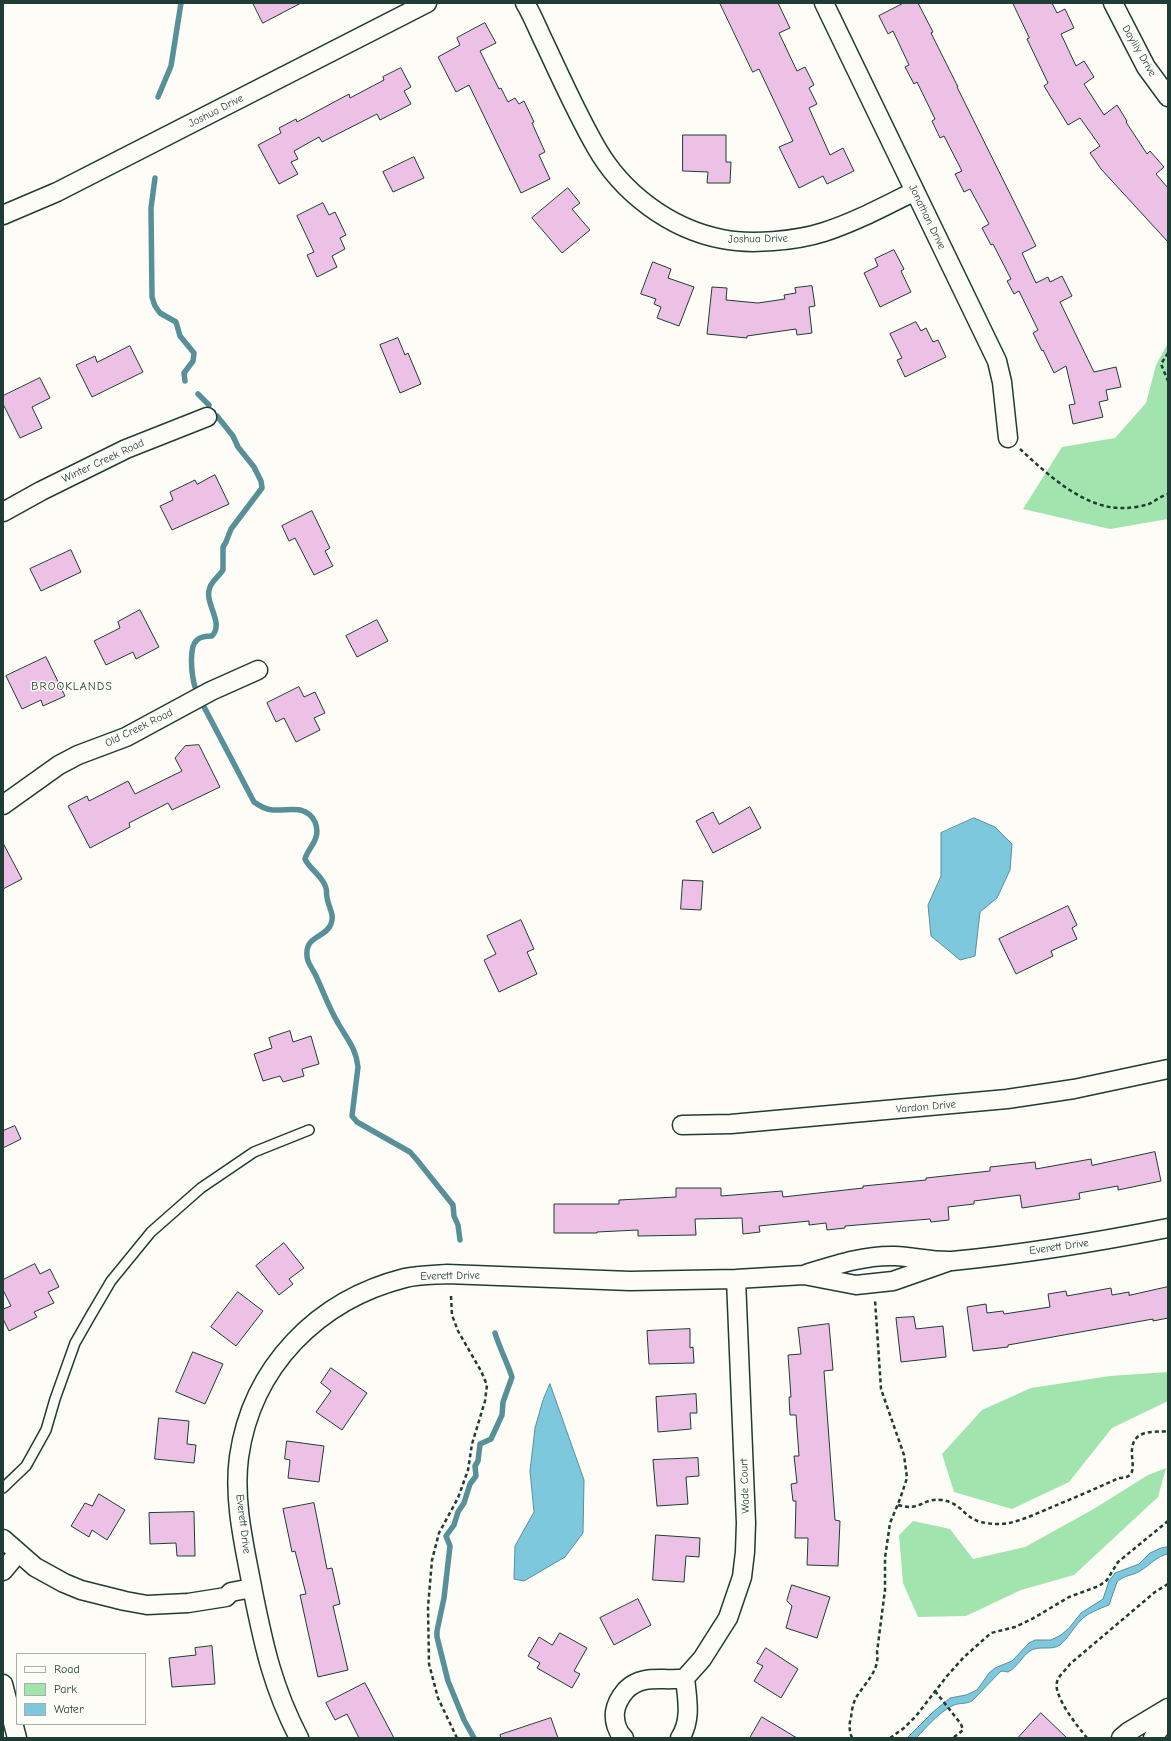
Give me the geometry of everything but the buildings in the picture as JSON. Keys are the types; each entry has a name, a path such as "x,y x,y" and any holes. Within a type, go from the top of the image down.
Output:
{"street":[{"name":"Joshua Drive","path":"3,215 57,192 427,3"},
{"name":"Joshua Drive","path":"525,3 584,126 607,164 625,186 639,199 680,225 704,235 723,240 767,241 794,239 823,232 844,224 915,191"},
{"name":"Jonathan Drive","path":"824,3 997,361 1002,382 1008,438"},
{"name":"Daylily Drive","path":"1113,3 1146,67 1168,97"},
{"name":"Winter Creek Road","path":"3,512 41,491 126,449 207,417"},
{"name":"Old Creek Road","path":"3,805 59,765 78,755 126,737 211,690 258,670"},
{"name":"Vardon Drive","path":"682,1125 731,1124 1007,1099 1067,1090 1168,1069"},
{"name":"Everett Drive","path":"298,1738 279,1697 265,1651 252,1588 239,1510 239,1457 251,1409 259,1391 274,1366 292,1344 328,1311 377,1286 406,1278 447,1274 630,1281 736,1279 804,1275 856,1285 874,1284 893,1281 950,1261 1046,1249 1168,1228"},
{"name":"Everett Drive","path":"804,1275 850,1260 872,1257 894,1256 950,1261"},
{"name":"Wade Court","path":"685,1678 702,1659 728,1618 742,1577 746,1524 736,1279"},
{"path":"3,1539 18,1553 50,1576 81,1590 104,1597 147,1605 188,1603 226,1597 231,1592 252,1588"},
{"path":"3,1571 18,1553"},
{"path":"624,1738 617,1729 615,1716 616,1704 622,1694 632,1685 642,1680 685,1678 688,1713 687,1724 680,1738"},
{"path":"3,1684 17,1738"},
{"path":"1121,1738 1128,1732 1168,1708"},
{"path":"1153,1738 1168,1716"}],"lane":[{"path":"3,1488 26,1466 46,1430 55,1399 75,1343 111,1281 151,1232 201,1188 254,1152 308,1130"}],"path":[{"path":"1168,353 1161,364 1168,381"},
{"path":"1008,438 1043,470 1064,486 1096,504 1124,508 1147,504 1168,494"},
{"path":"852,1738 849,1723 852,1708 856,1698 875,1669 878,1659 877,1652 885,1590 884,1558 890,1523 907,1478 904,1455 881,1389 874,1284"},
{"path":"451,1296 452,1315 458,1331 481,1370 487,1385 485,1401 472,1444 468,1470 458,1498 439,1533 432,1560 428,1607 429,1664 438,1698 457,1738"},
{"path":"898,1505 908,1508 918,1507 932,1500 940,1500 952,1502 960,1506 968,1516 974,1519 996,1524 1008,1523 1032,1516 1119,1478 1130,1477 1133,1469 1131,1455 1135,1441 1144,1434 1168,1432"},
{"path":"890,1738 904,1728 916,1716 964,1657 991,1633 1015,1627 1032,1619 1069,1596 1099,1586 1107,1580 1118,1562 1168,1521"},
{"path":"1087,1738 1078,1727 1060,1698 1057,1684 1059,1677 1076,1659 1155,1592 1168,1584"},
{"path":"935,1691 957,1718 963,1730 953,1738"}],"green space":[{"path":"1168,343 1168,519 1110,529 1023,509 1062,447 1115,438 1146,403 1156,365"},
{"path":"1168,1372 1168,1401 1112,1428 1069,1482 1012,1509 954,1492 942,1454 982,1410 1031,1388 1110,1376"},
{"path":"1166,1468 1158,1497 1074,1575 1021,1590 966,1616 918,1617 903,1583 899,1535 913,1521 950,1529 973,1559 1025,1547 1092,1510 1148,1475"}],"water":[{"path":"974,818 995,827 1012,844 1010,870 997,898 980,912 975,956 960,960 931,936 928,905 941,876 941,833"},
{"path":"550,1384 584,1480 583,1533 565,1557 524,1581 514,1579 515,1546 534,1512 530,1471 535,1428 543,1400"},
{"path":"1168,1547 1168,1554 1157,1559 1140,1571 1122,1578 1117,1582 1109,1605 1083,1618 1066,1640 1060,1645 1053,1648 1037,1648 1030,1651 1011,1670 1008,1672 1000,1672 973,1700 947,1709 933,1720 916,1738 907,1738 933,1712 950,1698 966,1695 977,1690 989,1673 995,1668 1012,1661 1029,1643 1035,1640 1051,1640 1061,1635 1069,1628 1081,1613 1103,1599 1109,1581 1115,1573 1139,1564 1150,1553 1161,1548"}],"waterway":[{"path":"158,97 171,66 181,3"},
{"path":"155,178 151,208 152,297 155,306 160,313 176,322 180,336 194,353 193,361 184,373 185,381"},
{"path":"198,394 209,405"},
{"path":"195,687 192,670 192,649 197,640 204,636 212,636 215,631 216,625 209,599 209,593 211,585 223,570 223,547 231,529 262,488 261,481 254,467 238,447 233,436 217,416"},
{"path":"202,703 254,802 263,808 270,810 291,809 302,811 311,816 315,822 317,835 305,859 324,884 332,914 332,920 328,929 312,940 309,944 307,949 307,959 338,1023 351,1044 357,1060 358,1067 352,1116 357,1122 410,1152 417,1160 453,1205 460,1240"},
{"path":"474,1738 464,1720 448,1681 437,1637 437,1631 444,1598 450,1546 446,1536 454,1525 458,1512 464,1503 470,1484 476,1476 475,1466 478,1461 480,1444 491,1439 502,1415 503,1402 512,1377 495,1333"}],"district":[{"name":"BROOKLANDS","path":"72,687"}]}
